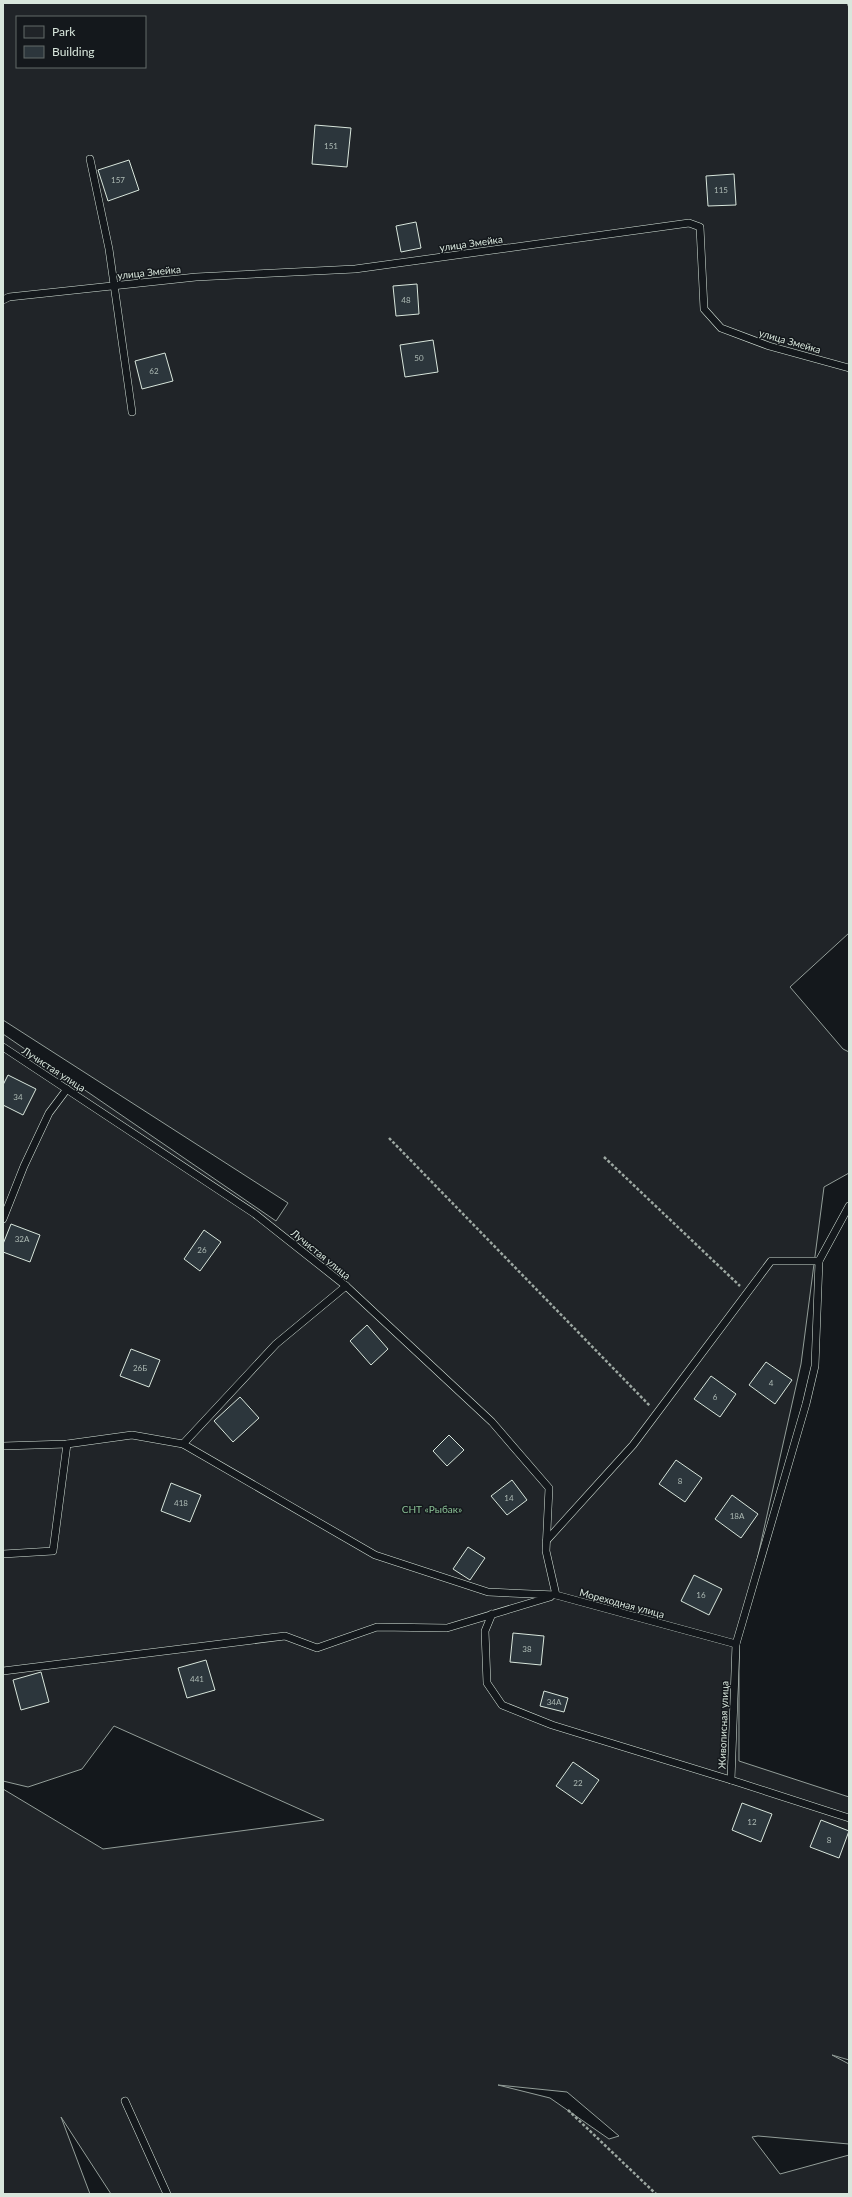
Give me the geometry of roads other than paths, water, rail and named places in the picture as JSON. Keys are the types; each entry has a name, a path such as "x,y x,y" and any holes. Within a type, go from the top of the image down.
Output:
{"lane":[{"path":"90,159 114,286 132,412"},
{"name":"улица Змейка","path":"3,300 9,297 196,277 355,269 689,223 700,227 704,309 720,328 769,346 849,368"},
{"name":"Лучистая улица","path":"3,1047 255,1214 346,1286 492,1422 549,1488 546,1540"},
{"path":"3,1219 24,1166 49,1113 67,1090"},
{"path":"3,1671 285,1636 317,1648 377,1627 447,1628 556,1595 546,1551 546,1540 633,1446 771,1261 819,1261 849,1206"},
{"name":"Живописная улица","path":"819,1261 815,1366 806,1404 736,1644 731,1780 849,1818"},
{"path":"3,1446 67,1444 132,1435 183,1444 276,1344 346,1286"},
{"path":"3,1554 53,1551 67,1444"},
{"name":"Мореходная улица","path":"183,1444 375,1555 488,1592 556,1595 736,1644"},
{"path":"492,1614 486,1631 487,1683 502,1705 552,1725 731,1780"},
{"path":"125,2101 167,2194"}],"park label":[{"name":"СНТ «Рыбак»","path":"432,1509"}]}
